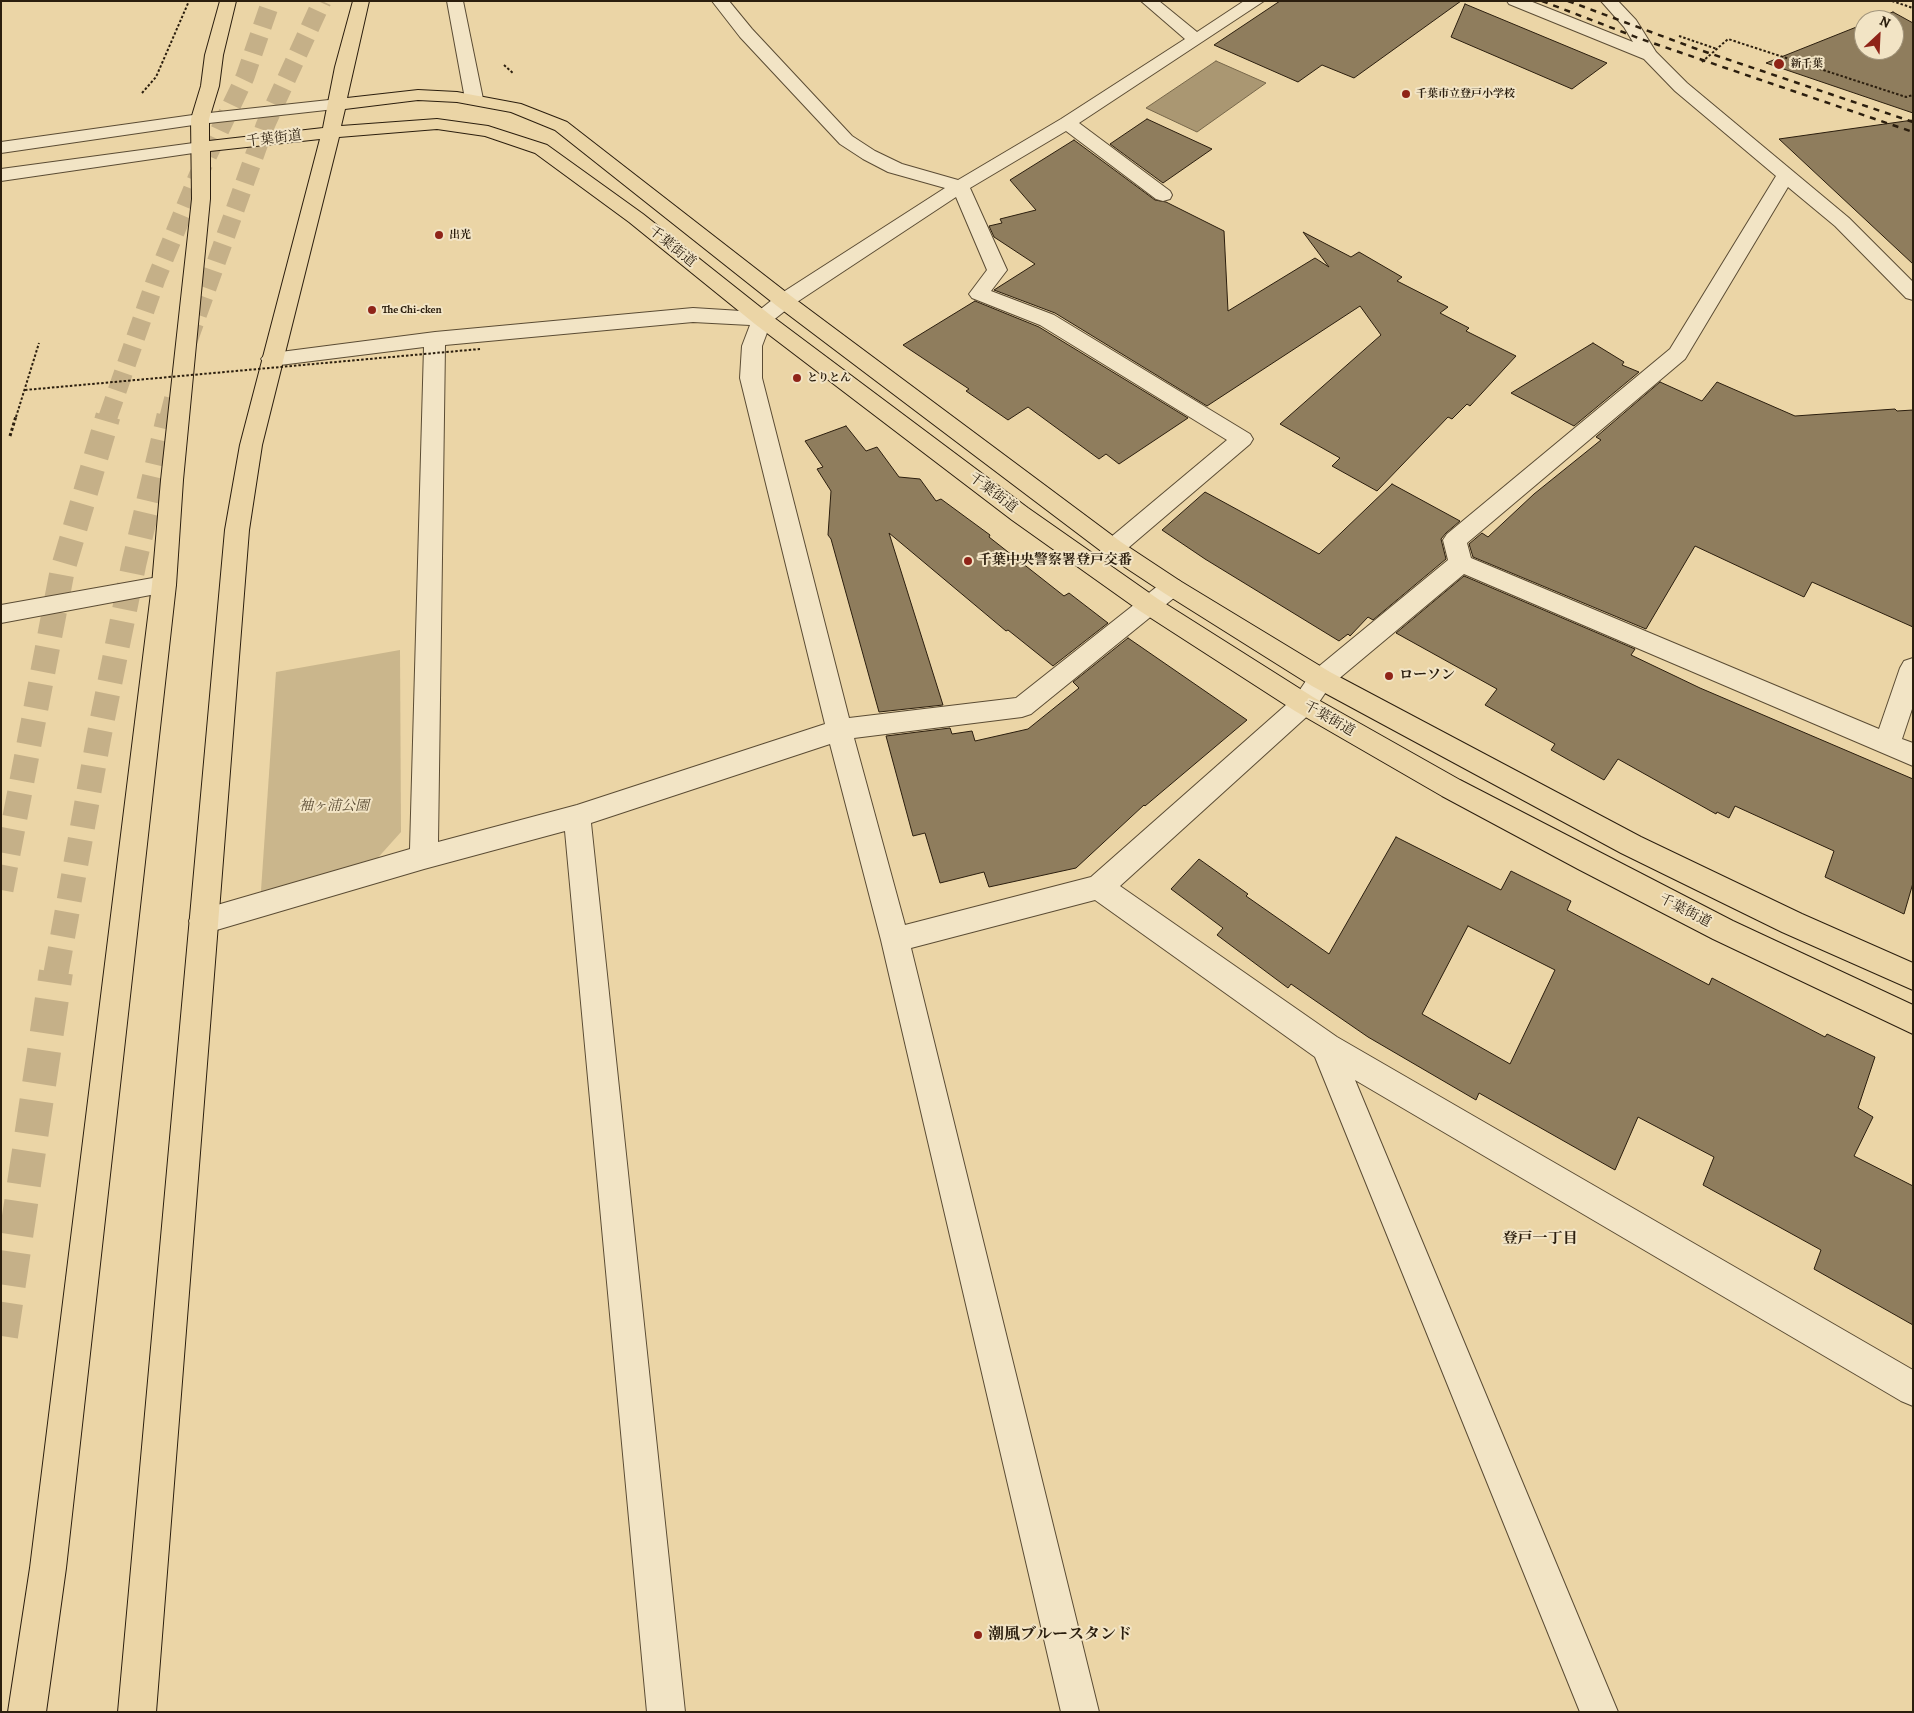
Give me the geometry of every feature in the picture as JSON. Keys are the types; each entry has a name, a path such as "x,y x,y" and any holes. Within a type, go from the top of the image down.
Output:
{"highway":[{"path":"27,1712 48,1568 164,585 172,480 201,200 200,119 210,86 214,55 228,1"},
{"path":"137,1712 237,530 251,445 338,104 344,67 361,1"},
{"name":"千葉街道","path":"338,104 418,95 474,99 532,113 573,134 784,301 1113,548 1172,587 1321,678 1631,845 1792,923 1913,977"},
{"name":"千葉街道","path":"201,147 331,132 437,124 488,131 531,145 551,155 636,218 762,319 1020,514 1149,604 1304,704 1451,788 1588,861 1723,930 1913,1020"}],"street":[{"path":"456,1 474,99"},
{"path":"720,1 746,33 846,140 869,155 895,168 960,186"},
{"path":"1149,1 1195,39"},
{"path":"1080,1712 895,940 839,730 752,378 752,346 762,319 784,301 960,186 1067,122 1256,1"},
{"path":"1515,1 1650,55"},
{"path":"1609,1 1630,24 1650,55 1678,84 1842,222 1913,294"},
{"path":"1,148 200,119 338,104"},
{"path":"1067,122 1163,195"},
{"path":"1,175 201,147"},
{"path":"1461,563 1455,540 1678,354 1786,175"},
{"path":"960,186 996,270 979,294 1046,320 1242,439 1113,548"},
{"path":"272,359 435,339 693,315 762,319"},
{"path":"424,857 435,339"},
{"path":"895,940 1099,887 1304,704 1321,678 1461,563"},
{"path":"1461,563 1913,755"},
{"path":"1,614 164,585"},
{"path":"203,921 424,857 576,816 839,730 1022,707 1172,587"},
{"path":"1887,744 1913,668"},
{"path":"576,816 666,1712"},
{"path":"1099,887 1326,1047 1913,1389"},
{"path":"1326,1047 1599,1712"}],"path":[{"path":"136,96 143,93 156,77 189,1"},
{"path":"1892,1 1913,8"},
{"path":"1678,84 1728,39 1906,97 1913,95"},
{"path":"10,436 39,343"},
{"path":"25,390 480,349"}],"green space":[{"name":"袖ヶ浦公園","path":"400,650 401,832 366,871 260,905 276,672"}],"shaded area":[{"path":"1216,61 1266,83 1197,132 1146,108"}],"building":[{"path":"1280,1 1461,1 1354,78 1322,65 1298,82 1214,45"},
{"path":"1465,4 1607,63 1572,89 1451,37"},
{"path":"1904,18 1913,23 1913,113 1766,63 1854,28 1854,60 1904,60"},
{"path":"1147,119 1212,149 1163,183 1110,144"},
{"path":"1913,120 1913,264 1779,139"},
{"path":"1074,140 1155,200 1166,202 1224,231 1228,311 1315,258 1329,267 1303,232 1351,257 1359,252 1402,277 1397,281 1448,307 1440,313 1469,328 1466,331 1516,356 1470,406 1467,404 1452,419 1448,417 1377,491 1332,466 1340,458 1280,424 1381,335 1360,306 1207,406 1055,313 994,290 1035,264 994,237 989,226 1002,223 1000,219 1036,210 1010,180"},
{"path":"975,301 1039,327 1188,418 1119,464 1106,454 1099,459 1028,407 1008,420 966,391 969,389 903,345"},
{"path":"1593,343 1624,362 1622,365 1639,372 1574,426 1511,393"},
{"path":"1660,382 1702,401 1717,382 1795,416 1895,409 1897,411 1913,410 1913,627 1812,582 1804,597 1695,546 1646,629 1473,557 1469,544 1482,533 1488,537 1534,494 1601,440 1596,437"},
{"path":"846,426 866,451 877,447 899,477 920,479 936,501 941,499 990,535 989,537 1064,596 1069,593 1108,623 1053,666 1008,630 1006,631 889,533 943,705 879,712 831,539 828,535 831,491 817,469 823,467 805,441"},
{"path":"1392,484 1460,521 1441,539 1446,559 1373,620 1368,617 1350,636 1348,634 1339,641 1205,559 1162,530 1205,492 1319,554"},
{"path":"1464,576 1635,649 1631,655 1700,688 1913,779 1913,883 1904,914 1825,877 1834,851 1735,806 1729,818 1717,812 1716,814 1618,759 1604,780 1551,750 1555,744 1485,705 1497,689 1396,633"},
{"path":"1128,638 1247,720 1144,805 1076,868 989,887 984,872 940,883 925,833 913,836 886,736 950,728 952,734 972,731 975,741 1028,729 1079,688 1073,682"},
{"path":"1396,837 1501,890 1511,871 1571,901 1567,910 1709,985 1712,978 1825,1037 1827,1034 1875,1057 1858,1108 1873,1117 1854,1156 1913,1186 1913,1325 1814,1269 1821,1250 1703,1185 1714,1157 1638,1117 1615,1170 1479,1093 1476,1100 1368,1037 1291,984 1288,988 1217,935 1223,928 1171,889 1199,859 1248,894 1246,896 1329,954","holes":["1468,926 1555,970 1510,1064 1422,1014"]}],"tunnel":[{"path":"108,417 156,279 198,176 245,77 271,1"},
{"path":"188,341 265,126 322,1"},
{"path":"169,417 175,393"},
{"path":"1,890 62,572 108,416"},
{"path":"56,973 99,736 134,563 169,416"},
{"path":"1,1336 56,972"}],"railway":[{"path":"1542,1 1641,39 1913,132"},
{"path":"1568,1 1694,48 1913,122"}],"place":[{"name":"新千葉","path":"1779,64"},
{"name":"千葉市立登戸小学校","path":"1406,94"},
{"name":"出光","path":"439,235"},
{"name":"The Chi-cken","path":"372,310"},
{"name":"とりとん","path":"797,378"},
{"name":"千葉中央警察署登戸交番","path":"968,561"},
{"name":"ローソン","path":"1389,676"},
{"name":"潮風ブルースタンド","path":"978,1635"}],"district":[{"name":"登戸一丁目","path":"1540,1239"}]}
